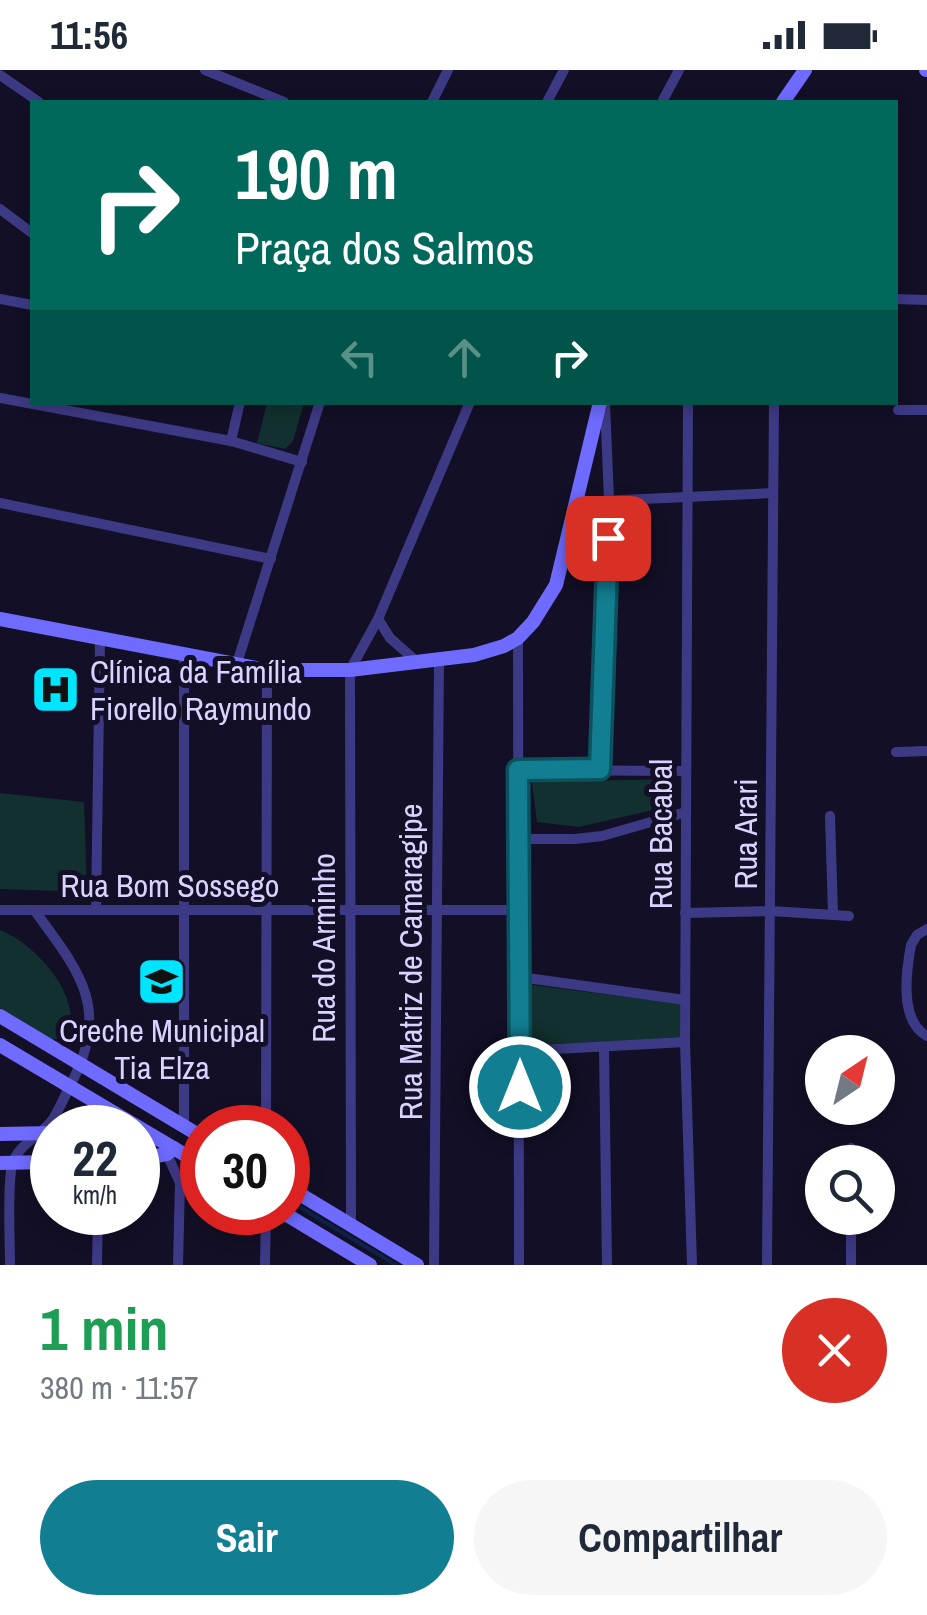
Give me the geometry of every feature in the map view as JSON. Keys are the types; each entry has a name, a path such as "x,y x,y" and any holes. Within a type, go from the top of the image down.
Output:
{"street":[{"path":"206,70 279,100"},
{"path":"433,100 448,70"},
{"path":"548,100 564,70"},
{"path":"663,100 679,70"},
{"path":"784,100 804,70"},
{"path":"0,75 36,100"},
{"path":"0,210 30,232"},
{"path":"0,299 30,305"},
{"path":"898,299 927,300"},
{"path":"0,398 30,404"},
{"path":"38,405 231,441 302,462"},
{"path":"231,441 239,405"},
{"path":"236,663 319,405"},
{"path":"350,670 378,619 469,405"},
{"path":"0,619 266,670 350,670 474,655 504,646 533,622 556,584 601,405"},
{"path":"600,769 610,500 602,405"},
{"name":"Rua Bacabal","path":"688,405 684,1000 692,1265"},
{"name":"Rua Arari","path":"768,1265 774,405"},
{"path":"898,410 927,410"},
{"path":"578,502 773,493"},
{"path":"0,503 271,559"},
{"path":"378,619 390,638 415,660"},
{"path":"518,638 519,1265"},
{"path":"96,908 100,640"},
{"path":"184,655 184,1105"},
{"name":"Rua Matriz de Camaragipe","path":"434,1265 439,659"},
{"path":"266,670 266,1105"},
{"name":"Rua do Arminho","path":"350,670 351,1226"},
{"path":"896,752 927,751"},
{"path":"518,770 686,771"},
{"path":"519,839 602,836 686,812"},
{"path":"830,816 833,915"},
{"name":"Rua Bom Sossego","path":"0,910 520,910"},
{"path":"35,911 76,969 89,1001 90,1036 60,1105"},
{"path":"685,913 771,911 849,916"},
{"path":"927,929 911,945 908,1014 912,1026 927,1036"},
{"path":"520,976 684,1000"},
{"path":"0,1016 149,1105"},
{"path":"520,1051 685,1042"},
{"path":"0,1045 99,1105"},
{"path":"604,1047 607,1265"},
{"path":"0,1134 30,1134"},
{"path":"178,1265 180,1183 171,1151 180,1134"},
{"path":"160,1144 180,1155"},
{"path":"10,1265 6,1163 30,1145"},
{"path":"160,1153 171,1151"},
{"path":"310,1201 417,1265"},
{"path":"310,1231 350,1259 370,1265"},
{"path":"97,1265 98,1235"},
{"path":"265,1265 266,1235"},
{"path":"851,1235 851,1265"}],"green space":[{"path":"266,405 303,405 293,441 285,449 257,443"},
{"path":"673,779 675,805 579,827 537,822 532,782"},
{"path":"0,793 84,802 87,892 0,889"},
{"path":"0,930 42,960 64,991 71,1024 66,1039 52,1039 0,1008"},
{"path":"525,984 680,1004 680,1039 525,1045"}],"waterway":[{"path":"310,1213 396,1265"}],"place":[{"name":"Clínica da Família Fiorello Raymundo","path":"55,690"},
{"name":"Creche Municipal Tia Elza","path":"162,981"}],"route":[{"path":"520,1087 518,770 600,769 608,538"}]}
